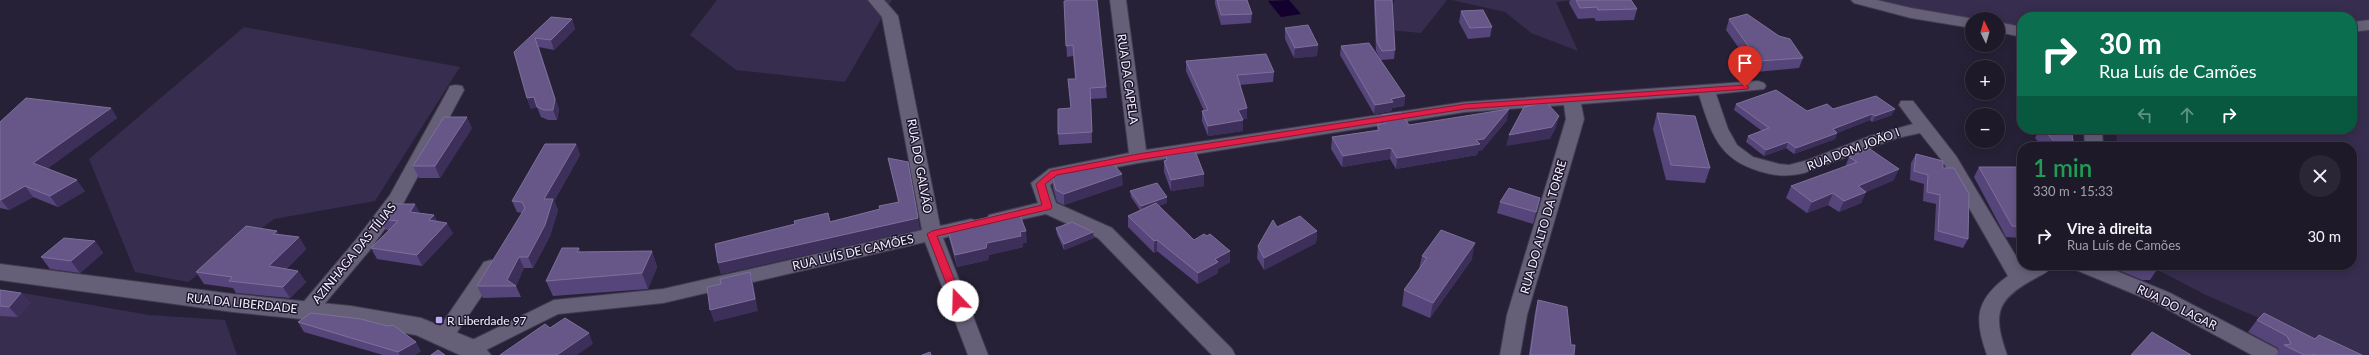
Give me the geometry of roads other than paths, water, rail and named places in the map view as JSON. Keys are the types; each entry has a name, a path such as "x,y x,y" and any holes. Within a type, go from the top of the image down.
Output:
{"street":[{"name":"RUA DO GALVÃO","path":"876,0 890,16 932,234 978,355"},
{"name":"RUA DA CAPELA","path":"1118,0 1138,157"},
{"path":"1859,0 1911,13 1965,22"},
{"path":"2357,26 2369,25"},
{"path":"2005,28 2017,31"},
{"path":"1226,355 1105,233 1048,207 1040,184 1055,173 1138,157 1465,107 1758,86"},
{"name":"AZINHAGA DAS TÍLIAS","path":"308,310 362,246 398,198 456,90"},
{"name":"RUA DOM JOÃO I","path":"1706,90 1726,143 1743,160 1768,168 1796,170 1901,130 1924,127"},
{"name":"RUA DO ALTO DA TORRE","path":"1510,355 1519,308 1575,119 1572,99"},
{"path":"1907,105 1950,160 2020,278"},
{"name":"RUA LUÍS DE CAMÕES","path":"474,352 554,307 663,296 1048,207"},
{"path":"444,336 484,279 500,252"},
{"path":"1997,355 1988,322 1995,297 2020,278 2035,270"},
{"name":"RUA DO LAGAR","path":"2095,270 2163,298 2270,355"},
{"name":"RUA DA LIBERDADE","path":"0,272 233,302 351,315 421,327 444,336 474,352"}],"place":[{"name":"R Liberdade 97","path":"439,320"}]}
